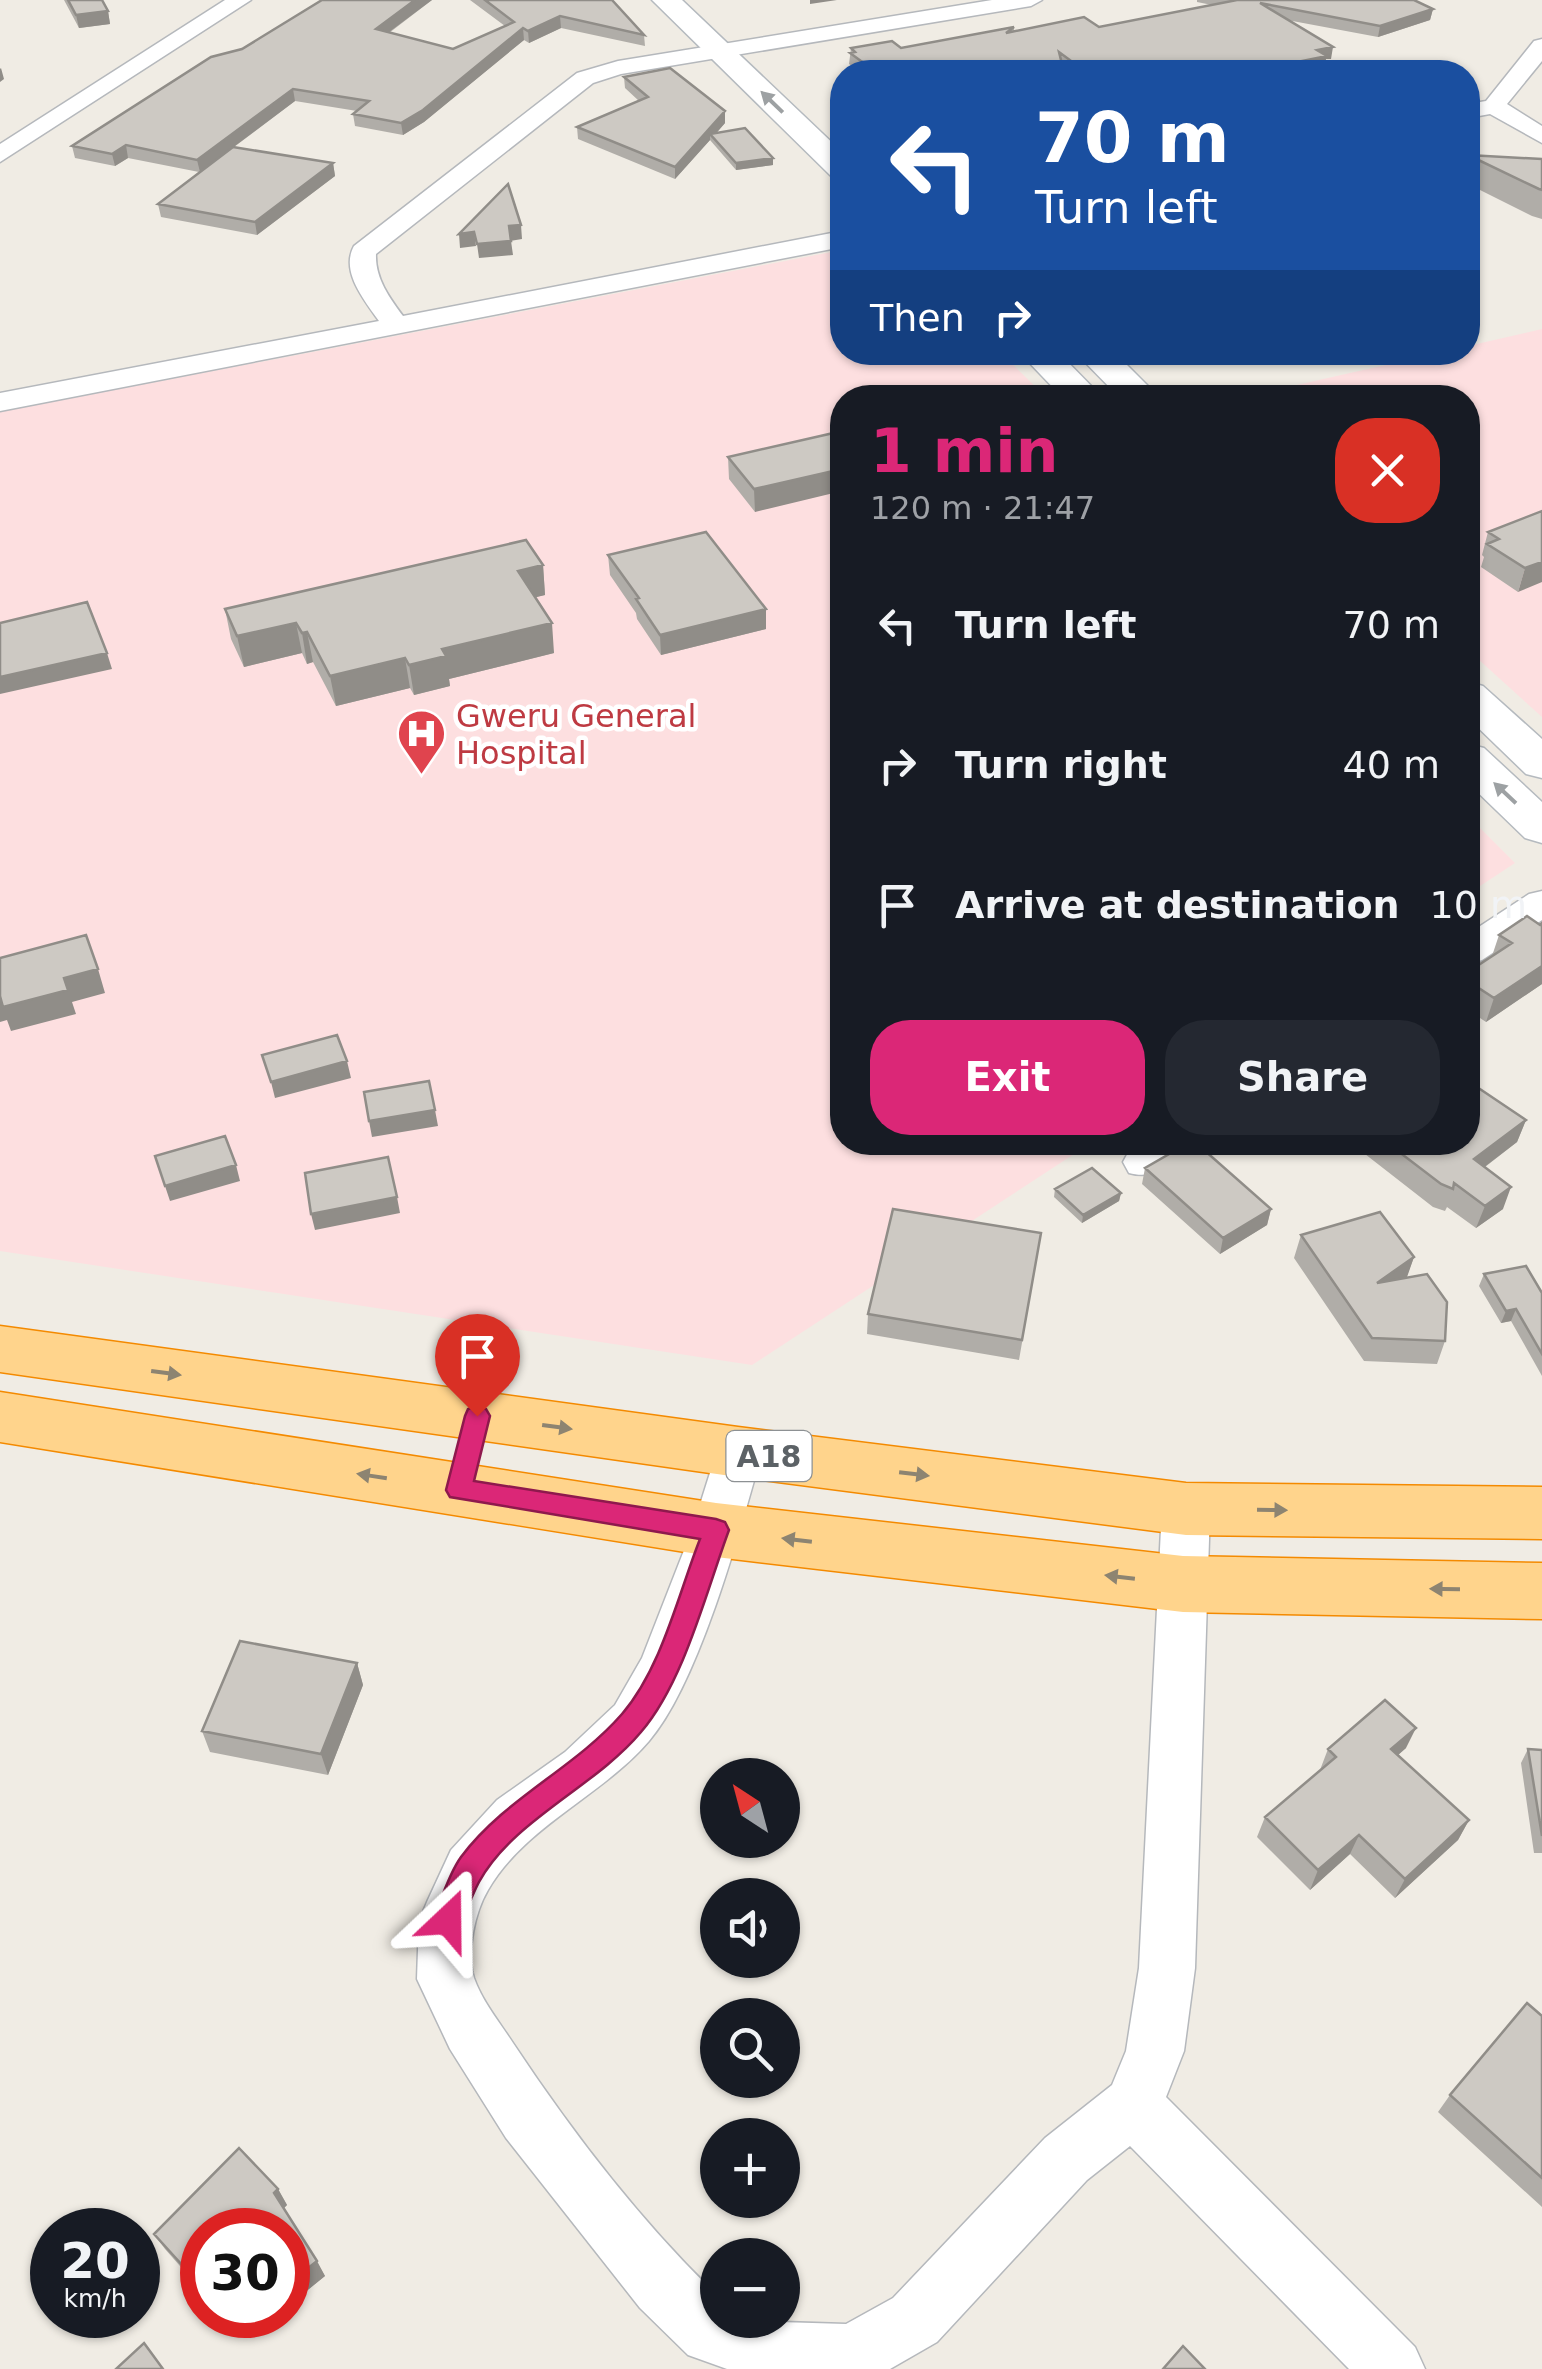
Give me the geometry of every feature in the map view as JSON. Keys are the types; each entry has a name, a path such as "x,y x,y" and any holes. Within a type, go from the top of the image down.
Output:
{"highway":[{"name":"A18","path":"0,1350 738,1452 1186,1509 1542,1513"},
{"path":"26,1421 77,1360"},
{"path":"459,1490 477,1416"},
{"path":"26,1421 716,1530 1182,1584 1542,1591"}],"main road":[{"path":"666,0 830,157"},
{"path":"735,23 788,72"},
{"path":"1050,365 1070,385"},
{"path":"1107,365 1128,385"},
{"path":"1480,707 1542,764"},
{"path":"1480,769 1542,828"}],"street":[{"path":"185,0 202,26"},
{"path":"0,155 240,0"},
{"path":"388,315 360,261 363,252 586,78 618,68 1031,0"},
{"path":"1480,109 1494,106 1542,46"},
{"path":"1494,106 1542,136"},
{"path":"0,402 388,315 830,223"},
{"path":"0,380 830,241"},
{"path":"1480,943 1542,903"},
{"path":"738,1452 716,1530 664,1668 633,1722 584,1769 516,1818 470,1869 448,1920 446,1979 470,2029 528,2117 662,2286 710,2333 785,2353 851,2356 915,2320 1066,2159 1133,2106 1155,2051 1167,1968 1186,1509"},
{"path":"1133,2106 1392,2369"}],"shaded area":[{"name":"Gweru General Hospital","path":"830,252 830,365 1013,365 1034,385 830,385 830,1155 1073,1155 752,1365 0,1251 0,412"},
{"path":"1542,329 1542,717 1480,661 1480,385 1297,385 1386,365 1480,365 1480,343"},
{"path":"1480,828 1515,863 1480,886"}],"building":[{"path":"68,0 102,0 108,11 76,15"},
{"path":"322,0 415,0 376,29 453,49 514,22 485,0 612,0 644,35 560,16 528,31 523,28 423,110 401,123 353,114 369,101 293,89 197,160 126,145 112,154 72,146 211,57 242,49"},
{"path":"1237,0 1414,0 1433,9 1380,26 1260,3 1333,47 1317,50 1327,56 1307,60 1070,60 1059,52 1061,60 860,60 850,53 855,52 851,48 892,41 901,48 1084,17 1099,27"},
{"path":"670,68 725,111 675,167 577,127 648,97 624,77"},
{"path":"745,128 773,158 736,163 710,134"},
{"path":"233,147 333,163 255,222 158,204"},
{"path":"1480,156 1542,159 1542,190 1480,161"},
{"path":"508,184 521,225 509,226 511,241 477,244 474,232 459,234"},
{"path":"830,434 830,472 754,489 728,457"},
{"path":"1542,511 1542,562 1525,568 1487,544 1499,539 1488,532"},
{"path":"706,532 766,609 660,635 608,555"},
{"path":"526,540 543,565 518,571 552,623 442,649 446,656 409,665 405,658 330,676 307,632 302,633 296,623 237,636 225,609"},
{"path":"87,602 107,653 0,677 0,623"},
{"path":"1527,916 1542,923 1542,966 1494,998 1480,989 1480,964 1512,943 1499,935"},
{"path":"86,935 98,969 64,978 68,990 3,1007 0,958"},
{"path":"337,1035 347,1061 271,1082 262,1055"},
{"path":"429,1081 435,1110 369,1121 364,1092"},
{"path":"1480,1089 1526,1120 1480,1154"},
{"path":"225,1136 236,1165 165,1186 155,1156"},
{"path":"1168,1155 1210,1155 1271,1209 1223,1238 1145,1168"},
{"path":"1403,1155 1479,1155 1474,1159 1511,1187 1485,1206 1454,1183 1453,1189"},
{"path":"388,1157 397,1197 311,1214 305,1173"},
{"path":"1092,1168 1121,1193 1083,1215 1055,1189"},
{"path":"893,1209 1041,1233 1022,1340 868,1314"},
{"path":"1380,1212 1414,1257 1377,1283 1427,1274 1447,1302 1445,1341 1372,1338 1301,1235"},
{"path":"1526,1266 1542,1293 1542,1354 1516,1309 1506,1311 1484,1274"},
{"path":"240,1641 357,1663 321,1754 202,1731"},
{"path":"1385,1700 1416,1728 1391,1749 1469,1820 1405,1879 1359,1835 1318,1870 1265,1817 1336,1757 1328,1749"},
{"path":"1528,1749 1542,1750 1542,1836"},
{"path":"1527,2003 1542,2016 1542,2178 1450,2095"},
{"path":"239,2148 278,2189 274,2193 283,2208 180,2208 180,2263 160,2241 160,2228"},
{"path":"144,2343 163,2369 116,2369"},
{"path":"1183,2346 1205,2369 1163,2369"}],"place":[{"name":"Gweru General Hospital","path":"421,776"}],"route":[{"path":"448,1920 470,1869 516,1818 584,1769 633,1722 664,1668 716,1530 459,1490 477,1416"}]}
